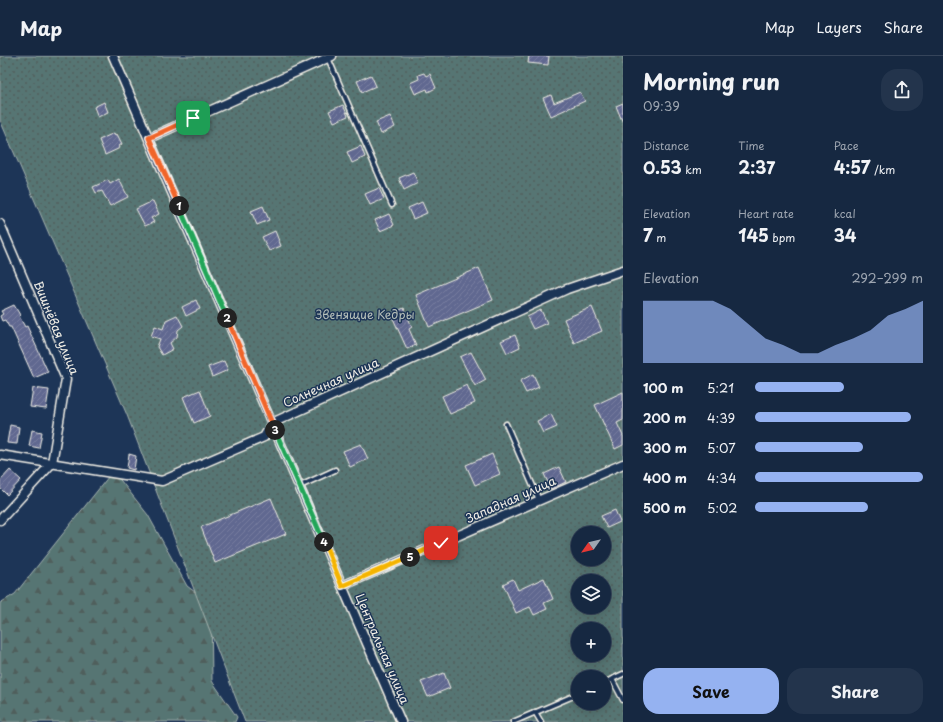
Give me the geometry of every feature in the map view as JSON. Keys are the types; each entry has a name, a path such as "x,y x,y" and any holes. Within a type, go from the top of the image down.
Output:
{"street":[{"name":"Центральная улица","path":"113,56 300,486 400,722"},
{"path":"149,138 327,57"},
{"name":"Вишнёвая улица","path":"0,224 66,379 52,463"},
{"name":"Солнечная улица","path":"0,455 162,481 264,437 272,423 567,289 623,270"},
{"path":"0,520 52,463"},
{"name":"Западная улица","path":"342,586 623,464"}],"lane":[{"path":"327,57 392,205"},
{"path":"506,424 539,500"},
{"path":"300,486 335,470"},
{"path":"623,674 612,679 623,700"},
{"path":"513,722 571,697"},
{"path":"536,712 541,722"}],"green space":[{"name":"Звенящие Кедры","path":"0,56 623,56 623,722 245,722 127,415 0,120"},
{"path":"113,471 148,515 187,586 211,604 212,681 237,717 235,722 0,722 0,603 15,594"}],"building":[{"path":"529,56 549,56 548,65 528,63"},
{"path":"424,73 426,76 430,74 436,88 428,92 427,89 415,94 410,83 419,79 418,75"},
{"path":"371,75 376,86 362,92 357,81"},
{"path":"580,92 585,101 551,116 543,98 551,95 554,103"},
{"path":"104,102 108,112 98,117 94,107"},
{"path":"623,103 623,123 616,106"},
{"path":"343,105 348,116 334,122 329,111"},
{"path":"390,116 395,127 381,134 376,122"},
{"path":"114,133 115,135 117,134 122,144 119,146 120,148 105,155 99,140"},
{"path":"361,146 365,157 352,163 347,152"},
{"path":"413,172 418,183 404,190 399,178"},
{"path":"119,179 128,197 110,206 102,191 96,193 93,187 108,180 110,184"},
{"path":"379,188 384,199 370,205 365,194"},
{"path":"153,201 159,214 151,218 154,222 145,226 136,209"},
{"path":"422,202 427,213 413,219 408,208"},
{"path":"263,206 269,220 257,225 251,211"},
{"path":"389,214 394,225 380,231 375,220"},
{"path":"275,231 281,246 269,251 262,237"},
{"path":"479,268 493,300 429,327 416,295"},
{"path":"196,300 200,309 186,316 182,307"},
{"path":"14,305 25,327 27,326 48,372 34,378 11,327 9,327 5,320 2,321 0,316 3,314 1,311"},
{"path":"592,307 602,331 574,343 564,319"},
{"path":"404,308 412,327 409,329 416,345 407,349 391,314"},
{"path":"541,310 547,323 533,329 527,317"},
{"path":"177,315 183,326 178,330 177,337 170,343 173,349 162,355 157,347 160,339 151,336 155,326 163,329 166,320"},
{"path":"515,335 520,347 507,353 501,341"},
{"path":"471,352 486,380 475,386 460,357"},
{"path":"224,361 228,370 212,377 208,367"},
{"path":"533,374 539,387 526,393 520,381"},
{"path":"467,385 475,403 450,414 442,396"},
{"path":"33,388 49,390 46,409 30,407"},
{"path":"200,390 210,416 194,423 183,397"},
{"path":"623,392 623,420 617,423 623,436 623,445 615,449 595,405"},
{"path":"551,414 557,427 543,433 537,421"},
{"path":"10,425 19,427 17,444 7,443"},
{"path":"32,430 42,432 39,448 29,446"},
{"path":"361,444 368,459 350,467 343,451"},
{"path":"129,454 136,456 134,470 127,468"},
{"path":"492,454 500,474 475,485 466,465"},
{"path":"559,467 566,482 551,489 544,474"},
{"path":"10,470 21,480 7,495 0,488 0,481"},
{"path":"271,498 286,534 215,563 201,527"},
{"path":"615,510 620,522 611,526 606,526 601,516"},
{"path":"544,578 553,599 544,603 547,609 534,615 530,607 516,613 503,584 513,579 518,590"},
{"path":"444,673 450,688 428,697 421,682"}],"route":[{"path":"193,118 149,138 342,586 441,543"}]}
